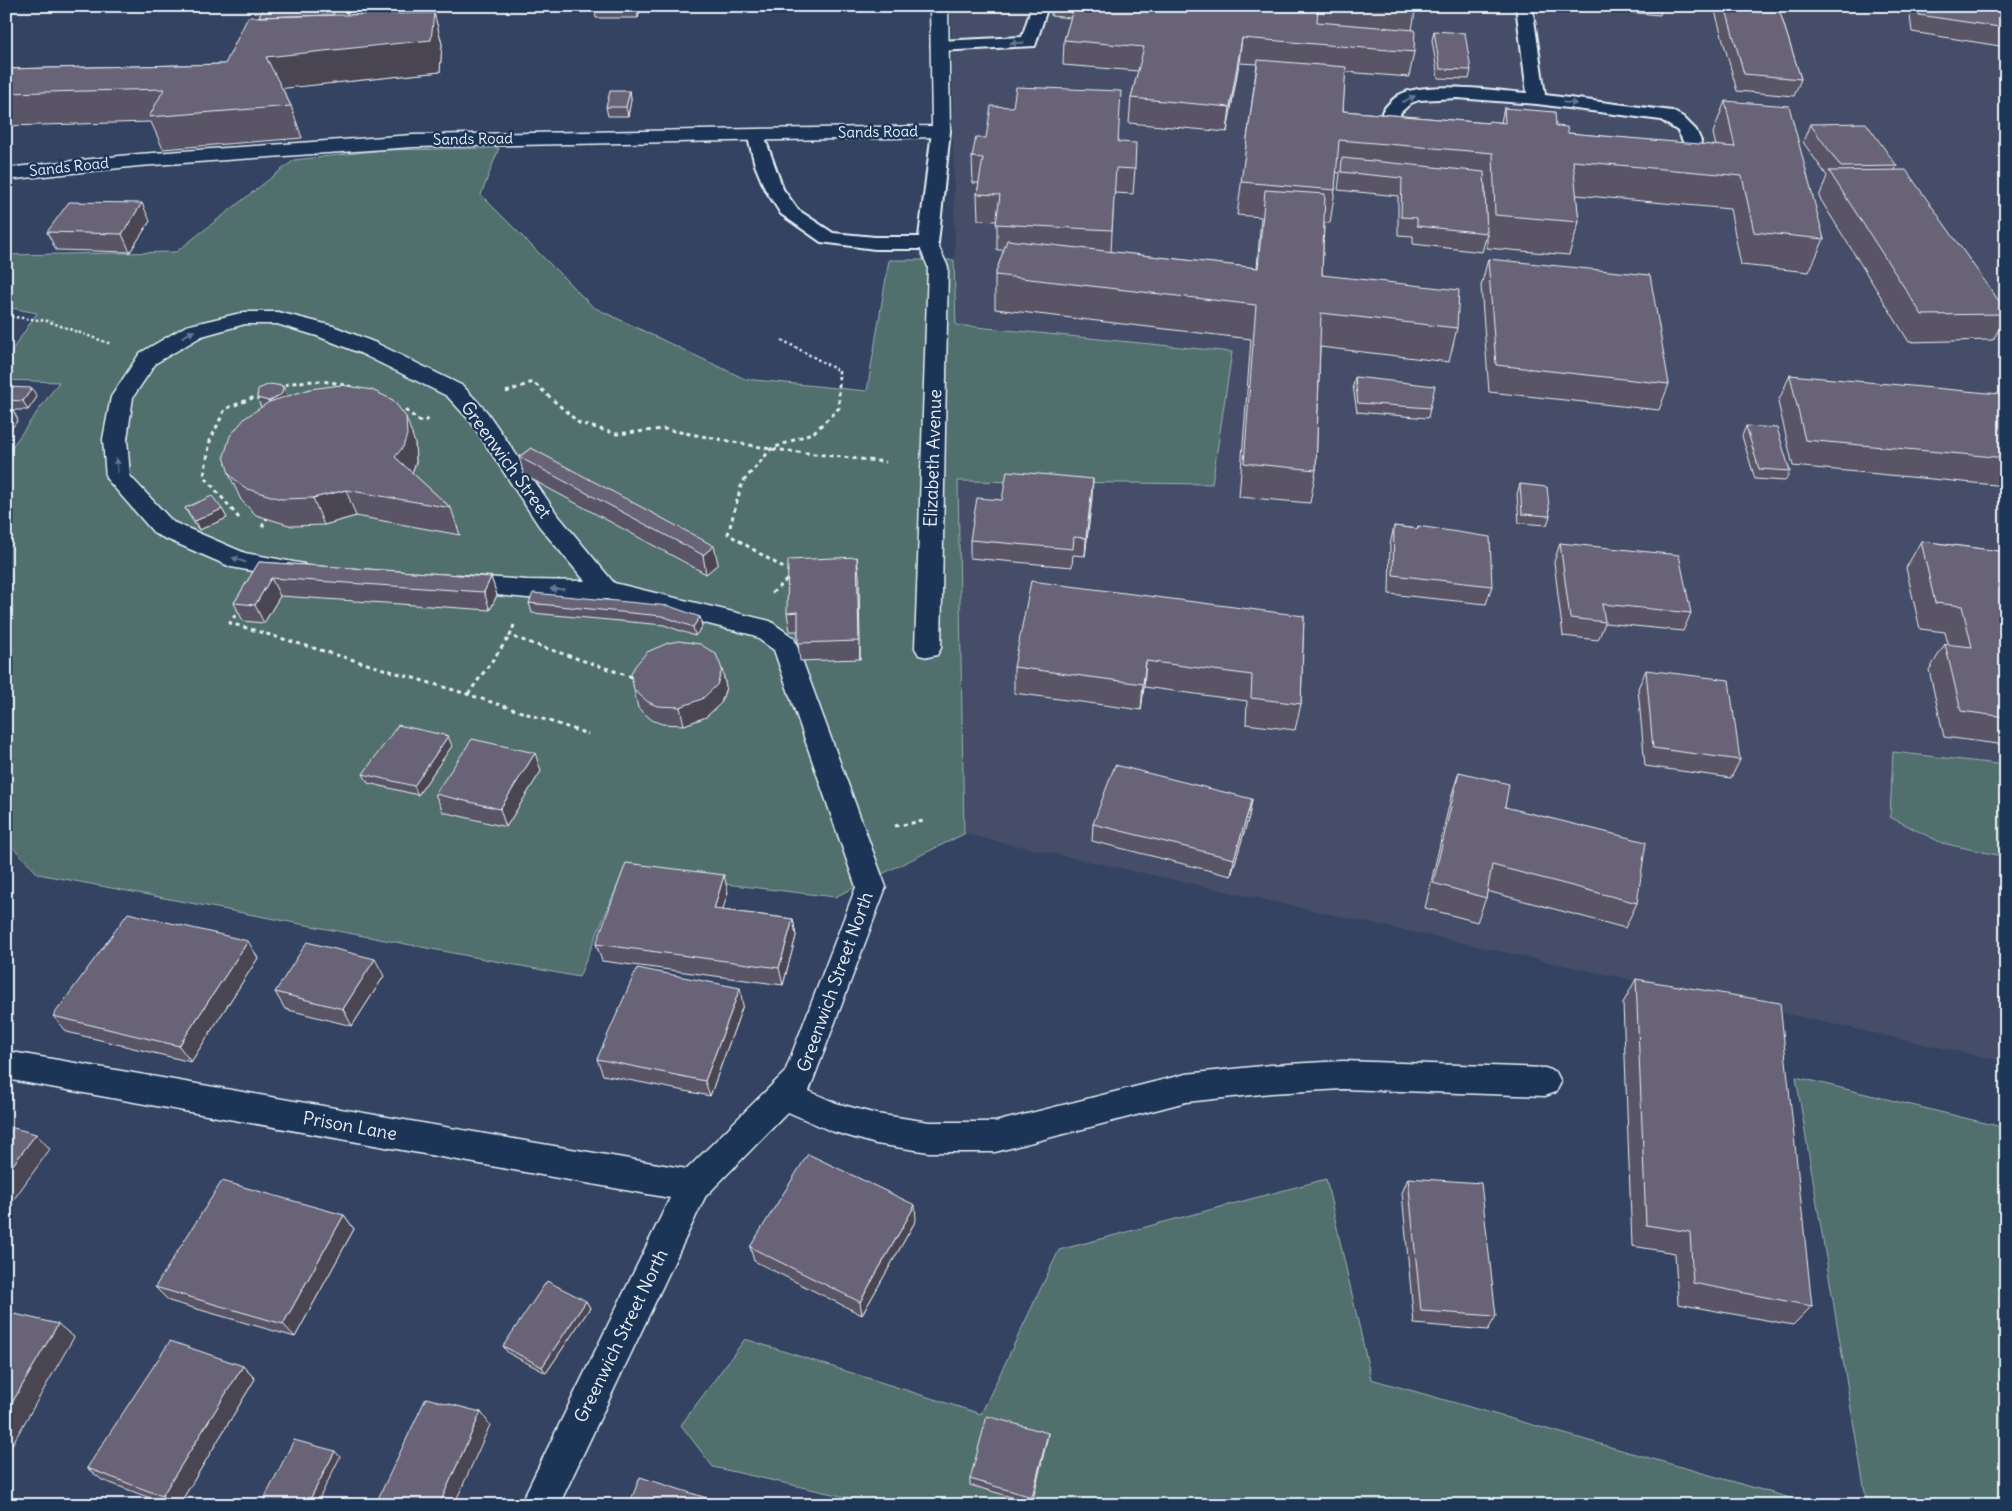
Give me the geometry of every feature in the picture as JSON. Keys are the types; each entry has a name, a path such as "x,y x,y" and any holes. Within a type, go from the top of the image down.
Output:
{"street":[{"path":"938,6 941,131"},
{"name":"Sands Road","path":"6,174 139,160 413,141 941,131"},
{"name":"Elizabeth Avenue","path":"928,243 938,267 928,648"},
{"name":"Greenwich Street","path":"316,572 268,567 240,561 164,528 118,478 115,438 122,397 148,358 194,331 245,318 278,318 324,331 368,348 455,391 479,417 548,520 606,590"},
{"path":"431,582 527,588 606,590"},
{"name":"Greenwich Street North","path":"539,1505 693,1186 798,1081 872,887 785,645 761,628 606,590"},
{"name":"Prison Lane","path":"6,1065 693,1186"},
{"path":"784,1095 831,1116 876,1129 929,1137 995,1137 1186,1088 1271,1079 1344,1075 1546,1082"}],"lane":[{"path":"939,46 1029,42 1040,6"},
{"path":"1524,6 1537,99"},
{"path":"1430,142 1407,135 1398,128 1392,120 1391,112 1396,105 1405,99 1427,94 1457,93 1537,99 1666,114 1682,122 1691,132 1692,143 1689,153 1679,158 1647,161"},
{"path":"756,134 764,165 774,189 791,214 828,238 875,244 928,243 941,131"}],"path":[{"path":"6,316 47,321 148,358"},
{"path":"739,622 793,574 728,534 742,483 771,449 814,432 839,408 839,371 782,340"},
{"path":"276,388 293,381 339,382 357,389"},
{"path":"511,390 533,382 579,423 617,434 664,429 771,449 886,462"},
{"path":"268,391 225,409 210,441 204,476 246,526 260,532 268,567 230,622 468,694 588,734"},
{"path":"401,406 421,422 469,406"},
{"path":"468,694 510,636 527,588"},
{"path":"510,636 641,680"}],"shaded area":[{"path":"951,6 2006,6 2006,1062 964,834"}],"green space":[{"path":"499,148 481,195 593,307 745,379 867,391 889,260 954,260 956,325 1232,352 1212,484 958,481 964,834 835,897 623,872 579,977 38,874 6,840 6,634 11,628 6,627 6,455 59,382 6,380 6,359 37,313 6,307 6,255 176,252 294,160 384,150"},
{"path":"1893,752 2006,765 2006,857 1942,843 1890,817"},
{"path":"1796,1077 2006,1128 2006,1505 1867,1505"},
{"path":"1326,1179 1371,1379 1815,1505 881,1505 713,1467 681,1425 745,1339 981,1414 1059,1250"}],"building":[{"path":"264,6 337,6 333,15 259,17"},
{"path":"1074,6 1318,6 1317,22 1415,30 1414,52 1242,38 1230,107 1131,98 1144,47 1064,40"},
{"path":"1389,6 1416,6 1416,8"},
{"path":"1725,6 1778,6 1801,79 1744,74"},
{"path":"1918,6 1968,6 1984,9 1984,6 2004,6 2006,28 1919,15"},
{"path":"434,13 431,40 266,57 291,106 149,117 164,89 6,93 6,69 225,64 248,17"},
{"path":"1434,31 1465,33 1471,70 1440,69"},
{"path":"1258,60 1346,67 1343,111 1488,123 1489,121 1505,123 1504,108 1555,112 1556,126 1567,127 1568,133 1735,147 1725,101 1789,106 1824,239 1754,232 1742,176 1573,161 1579,222 1495,215 1493,153 1339,140 1335,190 1241,182"},
{"path":"1016,87 1121,91 1118,142 1136,143 1135,169 1116,168 1112,230 996,224 1000,195 977,194 983,158 972,157 976,137 986,138 991,106 1013,107"},
{"path":"610,91 630,91 626,107 606,107"},
{"path":"1866,123 1897,166 1841,167 1810,124"},
{"path":"1342,158 1484,172 1487,233 1417,226 1417,218 1401,217 1402,178 1341,172"},
{"path":"1906,170 2006,311 2006,314 1922,315 1829,171"},
{"path":"1265,190 1325,194 1322,275 1459,290 1457,328 1321,313 1316,470 1244,463 1256,305 995,275 1007,240 1258,268"},
{"path":"69,202 142,203 122,234 47,232"},
{"path":"1488,259 1650,275 1669,384 1496,365"},
{"path":"1790,375 1999,394 2006,411 2006,458 1805,440"},
{"path":"1355,377 1435,386 1430,408 1358,403"},
{"path":"270,384 283,386 282,394 269,401 257,398 258,389"},
{"path":"341,385 372,390 393,400 406,417 407,435 403,447 395,457 451,508 346,490 313,498 281,499 244,488 229,474 224,456 230,436 245,418 269,402 310,389"},
{"path":"6,387 32,388 23,401 6,400"},
{"path":"6,410 13,410 6,419"},
{"path":"1746,426 1777,428 1790,471 1759,469"},
{"path":"531,448 714,546 703,555 519,457"},
{"path":"1007,471 1093,479 1086,538 1074,537 1073,549 970,540 977,498 1002,500"},
{"path":"1520,484 1547,487 1550,516 1522,514"},
{"path":"212,496 222,509 195,521 185,508"},
{"path":"1394,526 1418,529 1418,526 1490,537 1492,586 1393,575"},
{"path":"1921,541 2006,552 2006,717 1961,711 1945,644 1972,647 1962,606 1935,603"},
{"path":"1560,543 1679,555 1691,613 1602,604 1605,622 1570,618"},
{"path":"857,557 859,641 798,643 798,612 787,613 788,560"},
{"path":"259,562 491,577 484,592 271,578 255,605 234,603"},
{"path":"1031,581 1304,616 1301,704 1251,698 1252,675 1146,661 1143,684 1014,667"},
{"path":"533,593 669,606 700,617 693,627 662,616 529,603"},
{"path":"679,641 700,644 716,654 722,669 717,685 702,699 680,707 657,706 648,702 634,690 631,674 647,652 668,643"},
{"path":"1646,670 1729,680 1740,760 1653,748"},
{"path":"398,725 448,736 414,786 363,774"},
{"path":"472,739 535,753 500,809 435,794"},
{"path":"1115,765 1252,799 1234,859 1093,824"},
{"path":"1459,772 1509,784 1505,807 1646,842 1637,903 1492,865 1486,898 1433,883"},
{"path":"626,863 724,875 714,909 793,919 779,968 596,944"},
{"path":"128,913 248,941 179,1046 53,1016"},
{"path":"307,942 375,959 343,1009 275,992"},
{"path":"637,968 740,988 705,1081 597,1059"},
{"path":"1636,979 1780,1003 1812,1306 1693,1283 1690,1232 1646,1225"},
{"path":"6,1126 36,1134 6,1174"},
{"path":"808,1154 915,1205 860,1302 750,1247"},
{"path":"1408,1178 1481,1183 1496,1316 1421,1311"},
{"path":"222,1181 344,1215 283,1324 155,1287"},
{"path":"547,1281 586,1301 542,1367 503,1346"},
{"path":"6,1312 58,1324 6,1413"},
{"path":"170,1341 243,1366 162,1496 87,1468"},
{"path":"426,1398 481,1412 439,1505 375,1505"},
{"path":"987,1416 1048,1433 1032,1497 970,1479"},
{"path":"294,1440 335,1451 307,1505 261,1505"},
{"path":"640,1477 729,1505 629,1505"}]}
